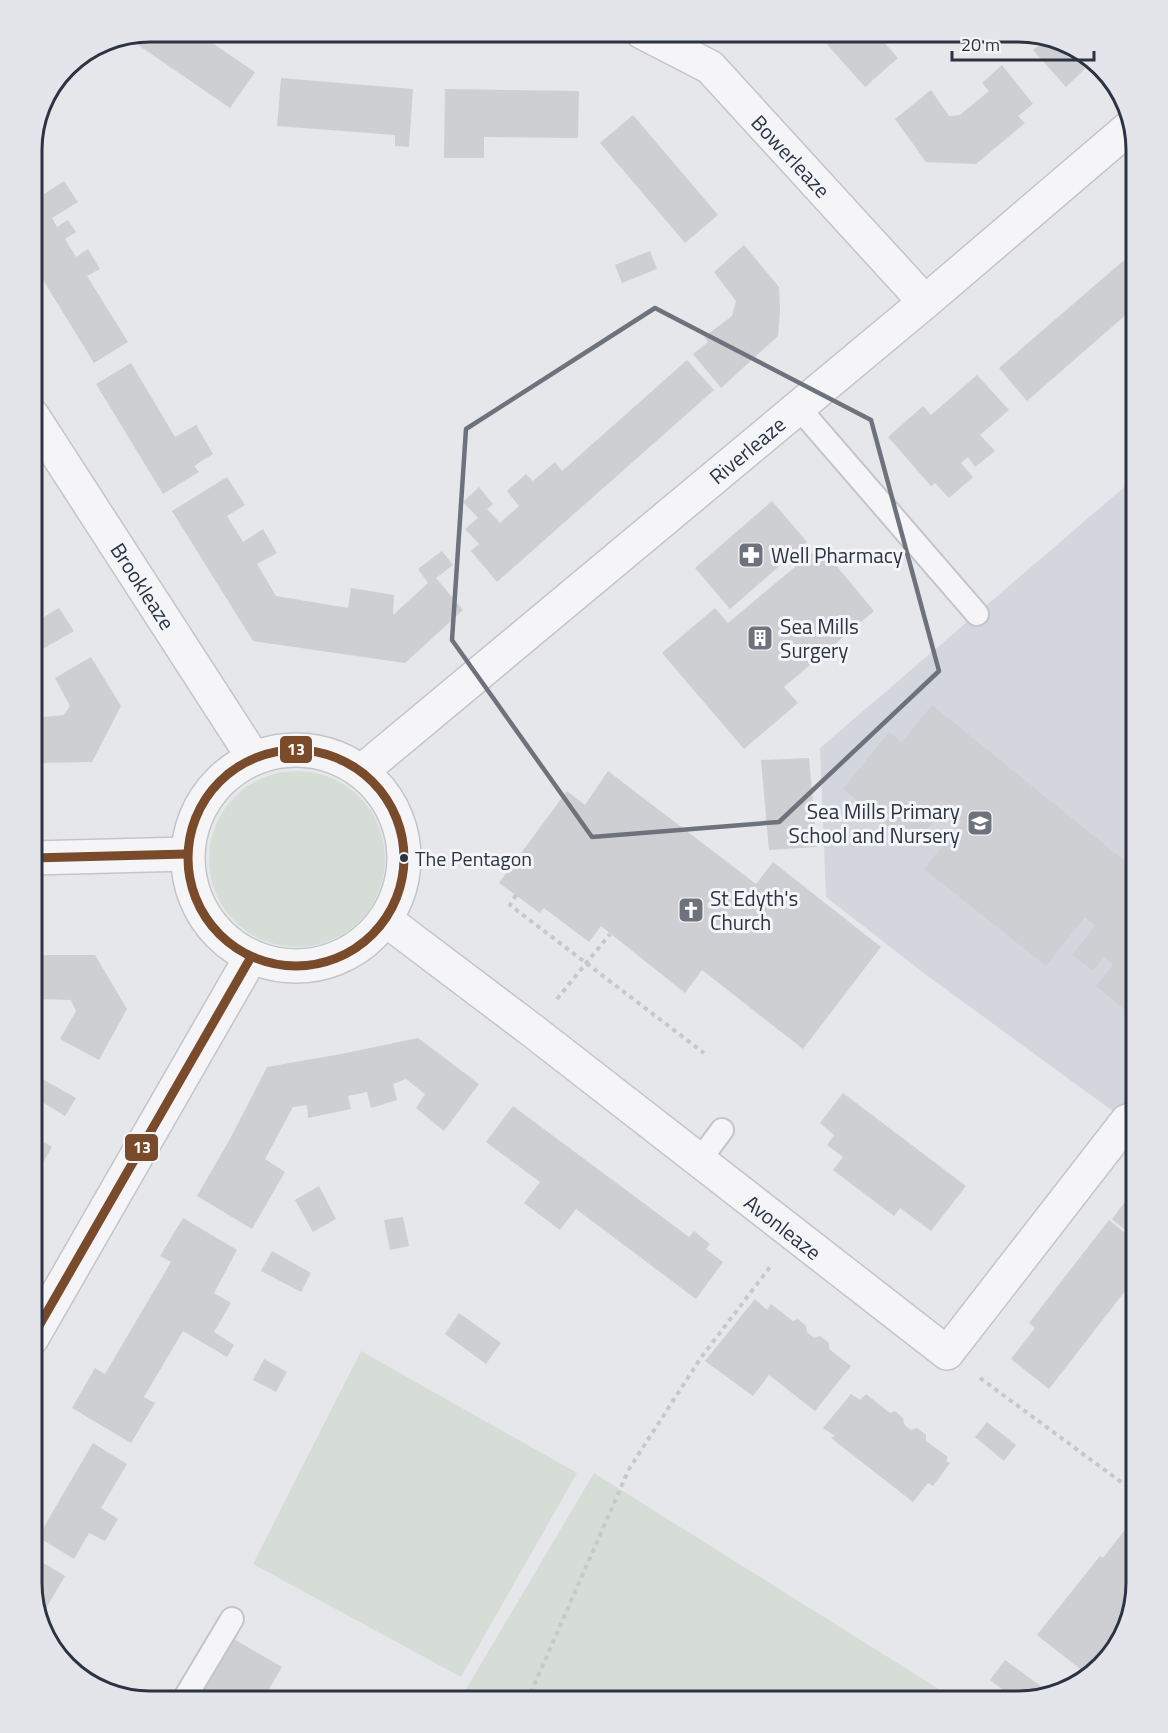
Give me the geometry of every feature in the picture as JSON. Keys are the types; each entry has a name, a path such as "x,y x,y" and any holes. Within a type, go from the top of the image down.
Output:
{"street":[{"name":"Bowerleaze","path":"661,42 710,67 925,302"},
{"name":"Riverleaze","path":"362,771 925,302 1124,132"},
{"name":"Brookleaze","path":"42,430 254,757"},
{"path":"291,749 328,754 362,771 385,795 400,824 406,857 401,891 386,920 366,943 340,958 310,967 280,966 251,957 224,940 203,915 191,886 187,854 193,823 206,796 228,773 254,757 291,749"},
{"path":"42,858 187,854"},
{"name":"Avonleaze","path":"386,920 533,1031 947,1353"},
{"path":"42,1321 251,957"},
{"path":"947,1353 1126,1122"}],"lane":[{"path":"798,408 978,614"},
{"path":"699,1161 722,1130"},
{"path":"189,1691 232,1620"}],"path":[{"path":"516,896 510,905 704,1053"},
{"path":"533,1031 610,934"},
{"path":"531,1691 629,1469 700,1359 796,1236"},
{"path":"947,1353 1126,1485"}],"highlighted area":[{"path":"655,308 871,420 939,671 779,822 592,837 452,640 466,429"}],"shaded area":[{"name":"Sea Mills Primary School and Nursery","path":"1126,486 1126,1121 925,974 826,897 820,748"},
{"path":"297,771 314,772 331,777 360,796 379,825 384,842 384,876 379,893 360,922 331,941 314,946 297,947 280,946 263,941 234,922 215,893 210,876 209,859 210,842 215,825 234,796 263,777 280,772"},
{"path":"361,1351 577,1473 461,1677 253,1564"},
{"path":"594,1473 942,1691 465,1691"}],"building":[{"path":"211,42 255,72 230,108 135,43"},
{"path":"825,42 884,42 898,58 865,87"},
{"path":"1040,44 1052,48 1066,53 1087,67 1066,87 1033,50"},
{"path":"1002,65 1033,104 1018,116 1025,123 976,164 926,162 895,119 931,90 949,116 960,115 989,91 982,83"},
{"path":"281,78 413,89 409,147 395,146 395,135 277,126"},
{"path":"445,89 579,91 578,138 484,137 484,158 444,158"},
{"path":"633,115 718,215 685,243 600,143"},
{"path":"64,181 78,202 52,218 57,227 68,220 76,232 65,239 76,257 88,249 100,269 87,276 128,342 94,363 42,278 42,195"},
{"path":"744,245 779,287 778,336 721,388 693,354 708,342 704,337 732,316 736,301 714,272"},
{"path":"650,251 657,269 622,283 615,265"},
{"path":"1126,259 1126,315 1027,401 999,368"},
{"path":"687,360 714,390 497,582 471,551 479,544 465,529 478,518 463,502 479,487 493,504 487,509 500,523 519,506 507,491 526,474 533,481 555,462 562,471"},
{"path":"131,363 175,437 196,425 213,454 194,466 199,472 163,494 96,384"},
{"path":"977,375 1009,410 980,435 995,451 975,467 968,457 961,463 973,477 949,498 935,483 931,486 888,437 923,406 931,415"},
{"path":"227,477 245,505 227,516 243,542 263,529 277,553 257,564 276,596 348,608 351,588 394,595 393,615 428,583 418,569 442,551 453,565 436,578 463,610 405,663 253,641 172,511"},
{"name":"Well Pharmacy","path":"772,501 807,542 730,609 695,568"},
{"name":"Sea Mills Surgery","path":"820,546 874,611 784,687 798,703 744,749 662,653 715,608 728,623"},
{"path":"59,608 74,631 42,649 42,618"},
{"path":"91,657 121,706 92,762 42,763 42,717 64,715 70,706 55,678"},
{"path":"932,705 1126,862 1126,1011 1096,986 1113,965 1104,957 1093,971 1072,955 1095,926 1085,917 1046,966 924,869 962,822 944,808 919,840 903,827 898,834 843,789 889,732 902,742"},
{"path":"809,758 817,847 769,850 761,760"},
{"name":"St Edyth's Church","path":"608,771 756,884 773,862 881,947 803,1049 702,970 685,993 601,926 589,942 544,908 540,913 499,883 567,791 585,805"},
{"path":"42,955 95,955 127,1009 99,1060 60,1039 76,1011 71,1000 42,999"},
{"path":"418,1038 479,1084 444,1131 416,1108 425,1094 406,1079 393,1084 397,1100 371,1108 367,1092 348,1096 351,1109 308,1118 307,1105 293,1107 265,1159 285,1172 252,1229 197,1196 230,1139 267,1067"},
{"path":"42,1079 76,1098 65,1116 42,1102"},
{"path":"843,1093 966,1186 931,1231 900,1208 894,1216 833,1170 843,1157 827,1145 834,1135 820,1123"},
{"path":"513,1106 689,1237 694,1231 710,1244 706,1249 723,1262 696,1299 576,1209 560,1230 524,1203 540,1182 486,1142"},
{"path":"42,1141 52,1147 42,1164"},
{"path":"319,1186 336,1219 313,1232 295,1200"},
{"path":"1126,1203 1126,1231 1112,1219"},
{"path":"403,1217 409,1246 390,1250 384,1220"},
{"path":"183,1218 237,1250 214,1293 231,1303 214,1332 234,1345 227,1357 183,1331 144,1397 155,1403 131,1443 72,1408 95,1368 105,1374 171,1262 160,1256"},
{"path":"1109,1220 1126,1234 1126,1290 1049,1389 1011,1359 1035,1328 1029,1323"},
{"path":"272,1251 311,1273 301,1292 261,1271"},
{"path":"755,1299 767,1310 771,1304 793,1321 798,1319 806,1326 807,1332 814,1338 820,1336 829,1343 829,1349 851,1366 815,1411 769,1375 753,1396 705,1361"},
{"path":"459,1313 501,1343 486,1364 445,1334"},
{"path":"264,1359 287,1372 276,1392 253,1380"},
{"path":"851,1394 860,1400 866,1394 890,1413 895,1411 903,1418 907,1427 911,1430 917,1428 926,1435 926,1441 948,1457 946,1461 950,1463 933,1486 928,1483 913,1502 831,1438 835,1436 823,1428"},
{"path":"987,1422 1016,1445 1004,1461 975,1437"},
{"path":"93,1443 127,1464 101,1508 118,1519 105,1541 89,1533 74,1559 42,1539 42,1530"},
{"path":"1126,1528 1125,1597 1118,1624 1102,1651 1082,1670 1037,1635 1100,1556 1103,1558"},
{"path":"42,1562 65,1576 46,1609"},
{"path":"232,1638 282,1667 268,1691 202,1691"},
{"path":"1005,1660 1043,1688 1005,1691 990,1680"}],"transit line":[{"name":"13","path":"285,750 307,750 327,754 347,762 373,781 392,807 400,827 404,858 400,889 392,909 373,935 347,954 327,962 307,966 285,966 265,962 245,954 227,942 212,927 200,909 192,889 188,869 188,847 192,827 200,807 212,789 227,774 245,762 265,754 285,750"},
{"name":"13","path":"42,858 187,854"},
{"name":"13","path":"42,1321 251,957"}],"place":[{"name":"Well Pharmacy","path":"751,555"},
{"name":"Sea Mills Surgery","path":"760,638"},
{"name":"Sea Mills Primary School and Nursery","path":"980,823"},
{"name":"The Pentagon","path":"404,858"},
{"name":"St Edyth's Church","path":"691,910"}]}
